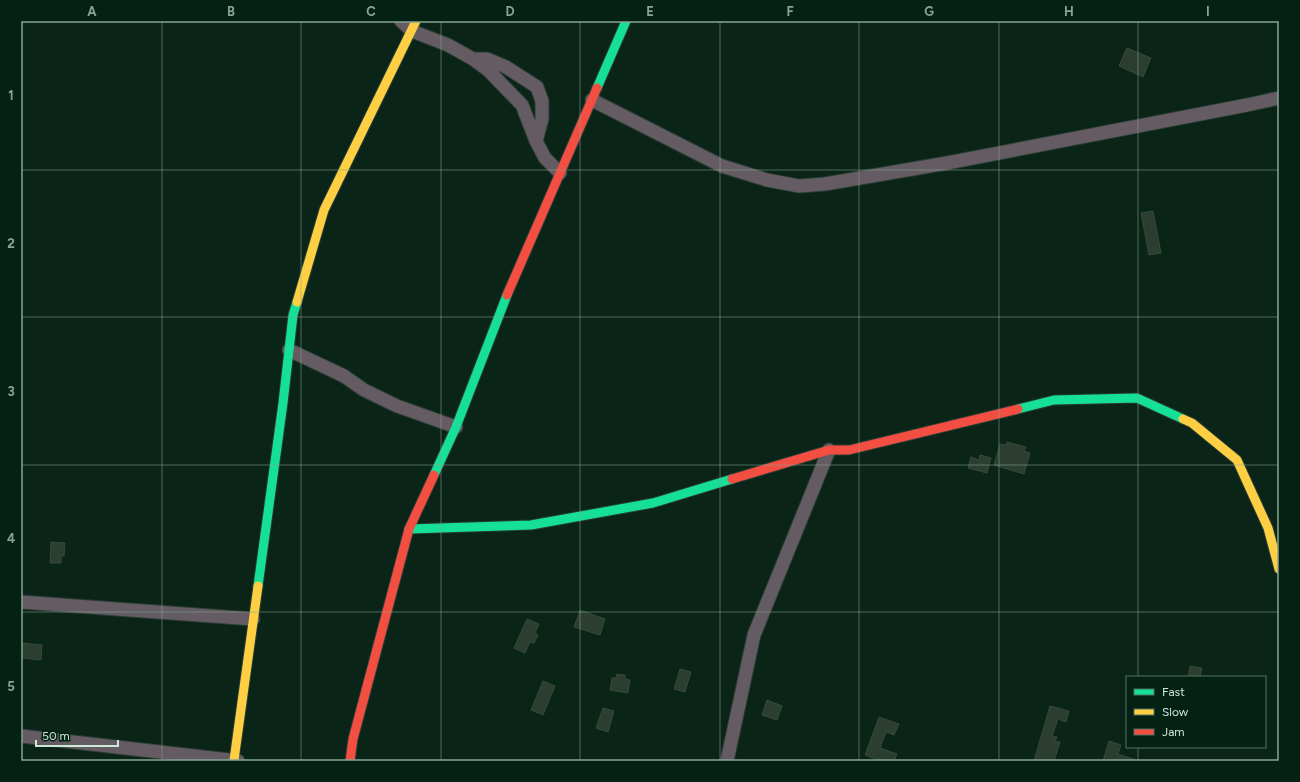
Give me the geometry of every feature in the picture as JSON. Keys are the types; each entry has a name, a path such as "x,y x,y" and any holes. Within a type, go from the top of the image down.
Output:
{"street":[{"path":"401,21 414,26 473,59 488,70 522,105 536,141 545,158 560,173"},
{"path":"350,761 353,739 409,529 456,427 498,316 626,21"},
{"path":"21,736 236,760 293,315 324,210 414,26"},
{"path":"473,59 487,59 506,67 536,87 542,101 542,120 536,141"},
{"path":"592,100 722,166 767,180 799,186 825,184 954,161 1279,98"},
{"path":"289,350 344,376 364,390 397,406 456,427"},
{"path":"409,529 531,526 653,502 829,450 849,450 1054,400 1136,398 1192,423 1237,460 1268,528 1279,568"},
{"path":"727,761 754,635 829,450"},
{"path":"21,602 253,619"}],"building":[{"path":"1127,48 1151,58 1143,77 1119,66"},
{"path":"1153,211 1161,253 1149,255 1141,213"},
{"path":"1007,442 1026,447 1024,451 1030,453 1024,474 994,465 1000,444 1006,445"},
{"path":"980,455 991,458 987,473 968,468 971,457 979,460"},
{"path":"51,542 65,543 64,556 61,556 61,563 50,563"},
{"path":"580,610 605,619 600,635 574,627"},
{"path":"527,619 539,624 535,633 538,635 534,643 530,642 525,653 514,648"},
{"path":"21,643 42,645 41,660 21,658"},
{"path":"1190,666 1202,668 1200,676 1188,676"},
{"path":"680,669 691,672 685,692 674,689"},
{"path":"617,674 625,675 625,679 630,680 628,693 610,690 612,678 616,678"},
{"path":"543,681 555,686 543,715 531,710"},
{"path":"767,700 782,706 777,720 762,715"},
{"path":"1050,706 1069,711 1066,722 1058,719 1052,736 1057,737 1055,741 1060,742 1054,761 1034,761"},
{"path":"603,708 614,711 608,732 596,728"},
{"path":"879,717 899,724 894,735 886,732 880,748 897,754 894,761 881,761 865,755"},
{"path":"1109,741 1121,745 1118,754 1136,760 1103,761"}],"traffic: fast":[{"path":"597,88 626,21"},
{"path":"434,475 456,427 507,295"},
{"path":"258,586 283,403 293,315 297,302"},
{"path":"1018,409 1054,400 1137,398 1183,419"},
{"path":"409,529 531,525 653,503 732,479"}],"traffic: slow":[{"path":"297,302 324,210 416,21"},
{"path":"1183,419 1192,423 1237,460 1268,528 1279,569"},
{"path":"234,760 258,586"}],"traffic: jam":[{"path":"507,295 597,88"},
{"path":"732,479 829,450 849,450 1018,409"},
{"path":"350,761 353,739 409,529 434,475"}]}
